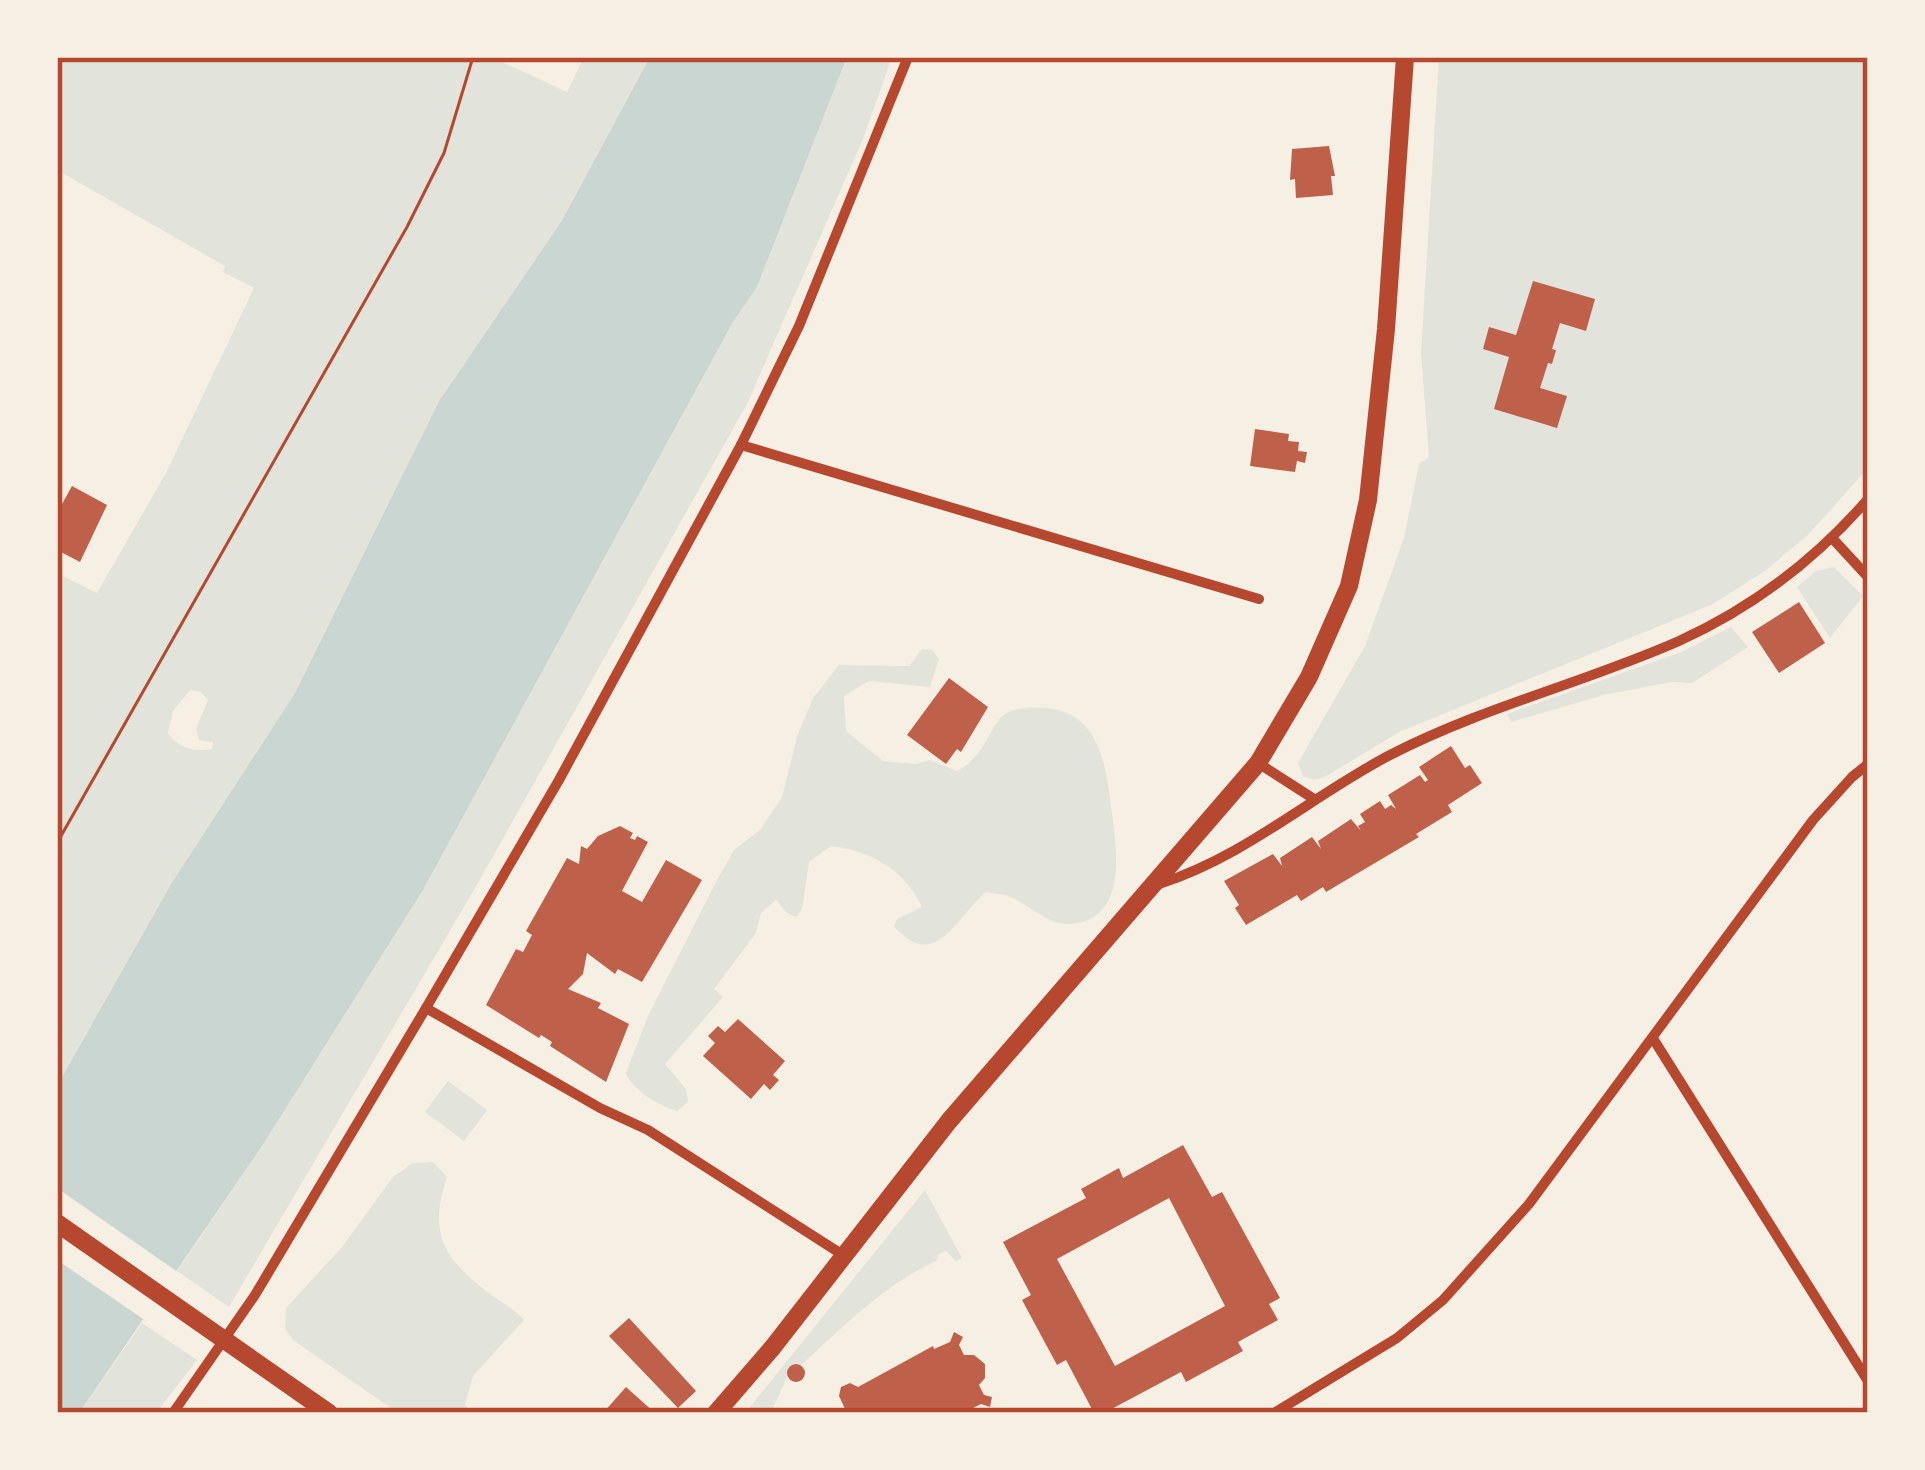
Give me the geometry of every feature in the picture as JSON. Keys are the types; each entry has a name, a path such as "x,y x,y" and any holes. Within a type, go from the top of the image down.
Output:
{"main road":[{"path":"720,1413 949,1121 1258,763 1333,626 1360,543 1372,473 1405,57"},
{"path":"57,1223 329,1413"}],"street":[{"path":"173,1413 222,1343 559,780 741,445 800,326 908,57"},
{"path":"741,445 1259,599"},
{"path":"1150,887 1206,869 1387,756 1463,720 1652,652 1710,626 1833,539 1868,500"},
{"path":"1833,539 1868,578"},
{"path":"1258,763 1314,800"},
{"path":"1274,1413 1428,1316 1529,1204 1813,820 1868,764"},
{"path":"425,1008 600,1108 648,1130 843,1256"},
{"path":"1654,1040 1868,1381"}],"path":[{"path":"57,843 418,207 449,137 473,57"}],"shaded area":[{"path":"57,57 492,57 567,92 584,57 650,57 561,222 439,401 295,693 171,884 57,1086 57,573 97,593 166,473 254,288 223,272 225,266 57,170","holes":["190,690 208,700 196,729 199,740 213,742 212,749 187,748 168,733 173,711"]},
{"path":"650,57 847,57 757,287 733,322 423,890 264,1143 79,1413 57,1413 57,1086 171,884 295,693 439,401 561,222"},
{"path":"847,57 892,57 863,139 747,404 478,883 229,1307 177,1271 264,1143 423,890 733,322 757,287"},
{"path":"1439,57 1868,57 1868,468 1808,535 1765,571 1711,605 1399,732 1313,780 1303,776 1298,763 1365,646 1404,538 1419,464 1429,457 1421,353"},
{"path":"1834,567 1863,596 1830,638 1797,587 1816,571"},
{"path":"1731,627 1748,647 1692,683 1607,694 1511,722 1507,714 1681,652"},
{"path":"922,649 932,650 939,659 930,687 869,681 844,696 846,731 883,761 915,764 930,760 957,771 976,756 1003,715 1011,711 1048,708 1079,720 1102,758 1113,822 1115,877 1103,908 1091,919 1064,924 1010,897 986,892 944,936 921,944 894,926 897,919 922,907 906,882 873,857 831,846 809,862 802,909 796,917 776,900 761,913 756,933 714,989 723,997 665,1064 686,1089 688,1102 677,1111 640,1092 626,1073 648,1016 734,850 760,830 782,797 797,737 813,698 839,665 909,666"},
{"path":"448,1081 487,1110 464,1141 425,1112"},
{"path":"433,1162 447,1177 439,1213 449,1254 524,1320 473,1376 465,1405 471,1413 398,1413 293,1340 285,1329 286,1308 342,1247 393,1177 413,1163"},
{"path":"925,1190 962,1258 956,1261 946,1251 939,1254 936,1261 882,1294 801,1365 793,1364 771,1413 745,1413"},
{"path":"142,1323 197,1360 156,1413 79,1413"}],"pier":[{"path":"57,1188 182,1275 149,1323 57,1260"}],"building":[{"path":"1329,146 1333,195 1296,198 1295,179 1290,180 1292,149"},
{"path":"1533,281 1595,299 1586,331 1560,323 1552,364 1548,363 1540,388 1567,396 1557,428 1494,409 1509,357 1483,349 1489,327 1516,335"},
{"path":"1255,429 1289,434 1288,441 1299,442 1298,451 1307,452 1305,463 1297,461 1295,472 1250,466"},
{"path":"72,486 107,505 80,562 57,550 57,513"},
{"path":"1799,602 1825,643 1779,673 1752,632"},
{"path":"949,678 988,707 961,752 957,749 946,764 907,735"},
{"path":"1451,746 1482,783 1448,805 1452,812 1326,892 1323,887 1301,901 1297,895 1246,925 1224,881 1273,854 1282,866 1280,858 1312,837 1321,849 1318,841 1351,819 1361,831 1358,826 1365,822 1360,814 1380,801 1385,809 1391,805 1396,809 1388,795 1420,775 1428,780 1419,767"},
{"path":"620,826 633,833 630,838 648,842 622,891 642,902 666,860 702,880 642,982 618,969 615,974 587,953 583,974 568,989 601,1003 598,1008 629,1024 606,1082 550,1046 552,1042 486,1005 516,949 523,952 532,935 526,931 567,858 579,864 581,846 587,849 598,836"},
{"path":"738,1019 785,1061 773,1075 779,1080 770,1090 764,1084 751,1099 703,1056 715,1043 708,1036 718,1026 725,1032"},
{"path":"1183,1145 1212,1197 1222,1192 1280,1298 1269,1304 1278,1320 1238,1342 1243,1351 1186,1382 1181,1372 1104,1413 1094,1413 1066,1360 1057,1365 1022,1300 1031,1295 1003,1242 1086,1198 1081,1189 1119,1168 1123,1178","holes":["1169,1198 1225,1306 1115,1366 1057,1259"]},
{"path":"629,1318 696,1391 678,1408 609,1336"},
{"path":"954,1332 963,1337 959,1345 964,1355 974,1355 985,1364 985,1378 979,1385 984,1395 992,1397 990,1407 981,1404 963,1413 847,1413 839,1396 841,1387 850,1383 858,1387 933,1346 950,1342"},
{"path":"796,1364 805,1373 796,1382 787,1373"},
{"path":"626,1387 655,1413 603,1413"}]}
